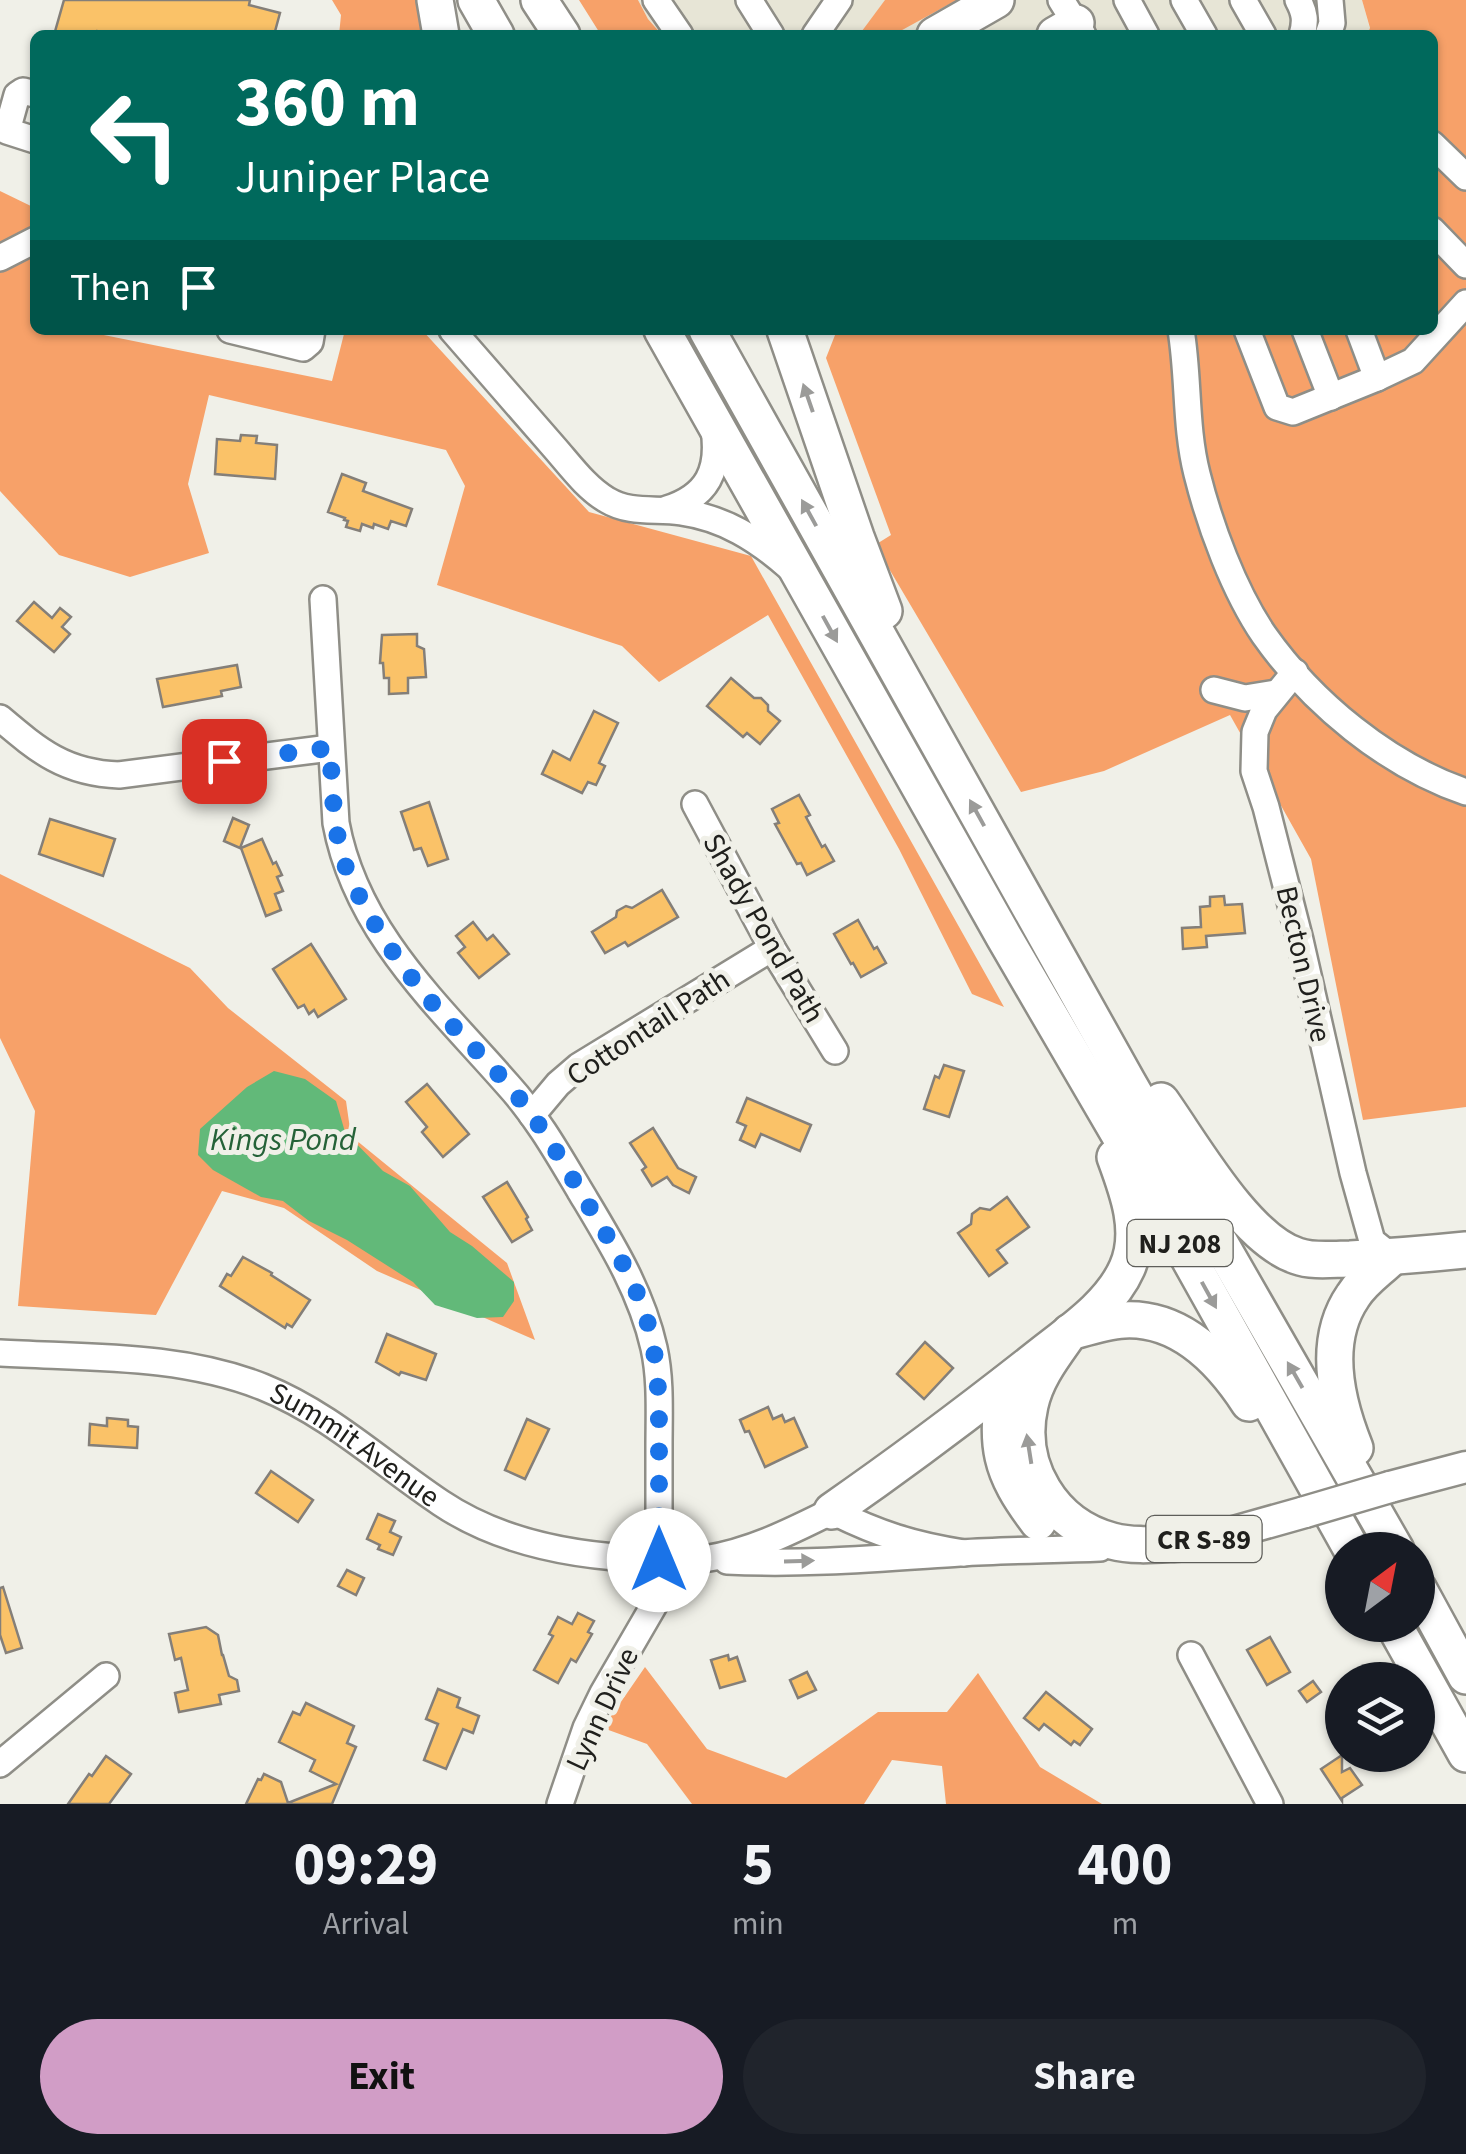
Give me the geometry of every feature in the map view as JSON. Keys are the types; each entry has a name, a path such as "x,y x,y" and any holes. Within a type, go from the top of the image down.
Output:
{"highway":[{"path":"435,0 439,30"},
{"path":"476,0 493,30"},
{"path":"521,0 538,30"},
{"path":"539,0 559,30"},
{"path":"944,30 996,0"},
{"name":"NJ 208","path":"665,335 1342,1532"},
{"name":"NJ 208","path":"709,335 1126,1081 1387,1532"},
{"path":"787,335 856,536 943,750"},
{"path":"1012,875 1233,1203 1273,1244 1297,1256 1324,1260 1466,1250"},
{"path":"832,1511 1070,1332 1114,1289 1128,1267 1134,1236 1132,1214 1115,1156 1004,938"},
{"path":"1390,1532 1348,1432 1334,1370 1335,1345 1350,1299 1392,1257"},
{"path":"1181,1543 1114,1542 1081,1530 1056,1508 1038,1484 1026,1433 1030,1407 1044,1370 1070,1332 1125,1320 1158,1323 1206,1351 1242,1393 1330,1532"},
{"path":"1005,1384 1000,1445 1008,1476 1020,1498 1039,1524 1060,1539 1100,1548"},
{"path":"1435,1619 1466,1676"},
{"path":"1402,1642 1466,1754"}],"main road":[{"name":"Summit Avenue","path":"1100,1548 1181,1543 1223,1535 1466,1467"}],"street":[{"path":"656,0 677,30"},
{"path":"750,0 765,23"},
{"path":"818,30 838,0"},
{"path":"1127,0 1143,30"},
{"path":"1184,0 1201,30"},
{"path":"1243,0 1260,30"},
{"path":"1298,0 1304,11 1303,30"},
{"path":"1330,0 1330,30"},
{"path":"30,93 17,95 6,130 30,138"},
{"path":"1438,150 1466,177"},
{"path":"1438,236 1466,264"},
{"path":"0,258 30,243"},
{"path":"1438,334 1466,303"},
{"path":"250,335 303,348 311,335"},
{"path":"456,335 604,499 641,511 697,515 735,528 772,552 804,583"},
{"path":"1181,335 1196,474 1227,567 1264,634 1316,697 1376,746 1466,792"},
{"path":"1248,335 1276,407 1293,412 1413,361 1437,335"},
{"path":"1307,335 1331,397"},
{"path":"1362,335 1377,378"},
{"path":"662,510 692,498 710,476 716,450 713,420"},
{"name":"Lynn Drive","path":"324,599 336,823 349,874 385,939 420,988 532,1115 631,1278 654,1350 659,1387 659,1560 664,1588 586,1728 560,1804"},
{"name":"Becton Drive","path":"1295,672 1264,710 1255,732 1254,771 1282,866 1352,1173 1372,1241 1392,1257"},
{"path":"1214,690 1245,698 1276,693"},
{"path":"0,718 57,762 99,774 118,775 330,748"},
{"name":"Shady Pond Path","path":"694,804 772,948 835,1051"},
{"name":"Cottontail Path","path":"532,1115 579,1066 772,948"},
{"name":"Summit Avenue","path":"0,1353 156,1361 224,1374 262,1387 337,1426 444,1506 482,1526 523,1541 590,1555 752,1562 1100,1548"},
{"name":"Summit Avenue","path":"702,1560 788,1533 832,1511 893,1538 964,1552"},
{"path":"1191,1656 1270,1804"},
{"path":"0,1764 106,1676"}],"shaded area":[{"path":"332,0 438,0 445,13 420,30 340,30 341,15"},
{"path":"579,0 638,0 658,30 598,30"},
{"path":"638,0 1362,0 1370,29 658,30"},
{"path":"885,0 957,0 902,30 863,30"},
{"path":"1362,0 1466,0 1466,1107 1363,1120 1311,859 1230,715 1104,771 1021,792 875,545 891,535 826,358 835,335 1438,335 1438,30 1370,28"},
{"path":"0,191 30,206 30,335 104,335 332,381 344,335 427,335 589,512 751,556 1004,1007 972,994 899,849 768,615 659,682 622,646 437,585 465,486 446,450 209,395 188,484 209,553 130,577 59,555 0,491"},
{"path":"0,874 190,968 228,1008 346,1101 351,1136 507,1263 535,1340 377,1271 284,1208 222,1191 156,1315 18,1306 35,1111 0,1038"},
{"path":"645,1667 707,1749 786,1778 878,1712 947,1712 978,1673 1040,1767 1102,1804 946,1804 942,1766 892,1760 864,1804 692,1804 647,1744 603,1728"}],"water":[{"name":"Kings Pond","path":"274,1071 305,1079 336,1101 345,1132 383,1171 410,1186 450,1232 514,1282 514,1301 503,1317 477,1318 435,1305 413,1282 347,1240 309,1221 283,1201 261,1197 213,1170 198,1155 200,1129 247,1087"}],"building":[{"path":"64,0 250,0 249,5 280,13 275,30 55,30"},
{"path":"241,435 257,436 256,443 277,445 275,479 215,474 217,439 240,441"},
{"path":"342,474 366,483 363,491 412,509 406,526 391,521 388,529 374,524 373,528 362,524 360,531 346,527 345,518 328,512"},
{"path":"34,602 52,618 60,608 71,617 62,627 70,634 54,652 17,621"},
{"path":"417,634 417,646 424,649 426,677 408,678 408,693 389,694 389,678 384,678 380,663 382,635"},
{"path":"237,665 241,687 221,691 222,696 163,707 157,679"},
{"path":"731,678 754,698 761,698 780,721 760,744 747,733 743,737 707,706"},
{"path":"594,711 618,723 599,763 605,766 596,785 588,782 582,793 542,774 553,751 570,760"},
{"path":"799,795 810,815 806,817 834,861 807,875 775,824 779,823 772,809"},
{"path":"429,802 448,859 428,866 421,848 414,850 401,812"},
{"path":"233,818 249,825 240,848 224,841"},
{"path":"50,819 115,839 103,876 39,854"},
{"path":"262,839 282,875 277,877 283,891 275,894 281,910 266,916 241,848"},
{"path":"662,890 678,917 628,946 625,942 605,953 592,932 616,917 617,911 626,906 632,908"},
{"path":"1224,896 1225,905 1242,904 1245,933 1206,936 1207,947 1183,949 1182,928 1201,927 1200,907 1210,906 1210,897"},
{"path":"858,920 886,963 861,977 834,934"},
{"path":"473,922 487,940 493,935 509,954 479,978 458,953 465,947 456,936"},
{"path":"311,944 346,999 318,1017 314,1010 309,1014 304,1005 298,1008 273,969"},
{"path":"944,1065 964,1071 949,1117 924,1109 935,1076 939,1078"},
{"path":"427,1084 469,1134 443,1157 422,1132 427,1127 406,1102"},
{"path":"747,1098 811,1125 800,1151 761,1134 755,1147 740,1140 746,1126 737,1122"},
{"path":"653,1128 678,1168 696,1177 689,1193 667,1177 652,1186 642,1170 646,1167 630,1143"},
{"path":"507,1182 532,1230 512,1242 483,1197"},
{"path":"1007,1197 1029,1227 997,1250 1007,1263 989,1276 958,1233 971,1224 972,1214 980,1208 990,1210"},
{"path":"243,1257 310,1300 292,1327 287,1324 285,1328 220,1286"},
{"path":"387,1334 436,1354 426,1380 401,1372 399,1375 376,1362"},
{"path":"925,1342 953,1368 924,1399 897,1374"},
{"path":"768,1407 773,1419 782,1415 785,1422 794,1418 807,1447 765,1467 740,1420"},
{"path":"107,1418 128,1420 128,1426 138,1427 137,1448 89,1445 90,1424 107,1426"},
{"path":"527,1419 549,1429 525,1479 505,1470"},
{"path":"271,1471 313,1500 298,1522 256,1493"},
{"path":"378,1514 395,1521 390,1532 401,1537 393,1555 367,1539"},
{"path":"347,1570 364,1578 356,1595 338,1586"},
{"path":"3,1587 22,1648 6,1653 0,1635"},
{"path":"578,1613 594,1621 588,1632 592,1634 576,1662 571,1659 558,1683 534,1670 553,1636 549,1634 558,1617 572,1624"},
{"path":"206,1627 218,1635 229,1676 237,1680 239,1691 219,1695 221,1704 179,1712 175,1693 188,1690 181,1658 175,1660 169,1634"},
{"path":"1270,1637 1290,1672 1267,1685 1247,1650"},
{"path":"728,1655 729,1660 737,1657 745,1681 720,1688 711,1660"},
{"path":"807,1672 816,1690 798,1698 790,1680"},
{"path":"1313,1681 1321,1692 1307,1702 1299,1691"},
{"path":"438,1689 460,1698 457,1707 479,1716 473,1733 463,1729 446,1769 424,1760 438,1724 426,1719"},
{"path":"1046,1692 1092,1729 1080,1745 1074,1741 1071,1745 1044,1724 1039,1730 1024,1718"},
{"path":"306,1703 354,1726 347,1743 356,1747 332,1804 246,1804 264,1774 281,1782 288,1803 336,1784 310,1771 315,1760 279,1742 293,1712 300,1715"},
{"path":"106,1756 131,1774 109,1804 68,1804 89,1774 92,1776"},
{"path":"1325,1766 1325,1772 1353,1772 1362,1785 1342,1801 1321,1769"}],"route":[{"path":"224,761 330,748 340,848 362,900 411,976 532,1115 631,1278 645,1313 659,1387 659,1560"}]}
